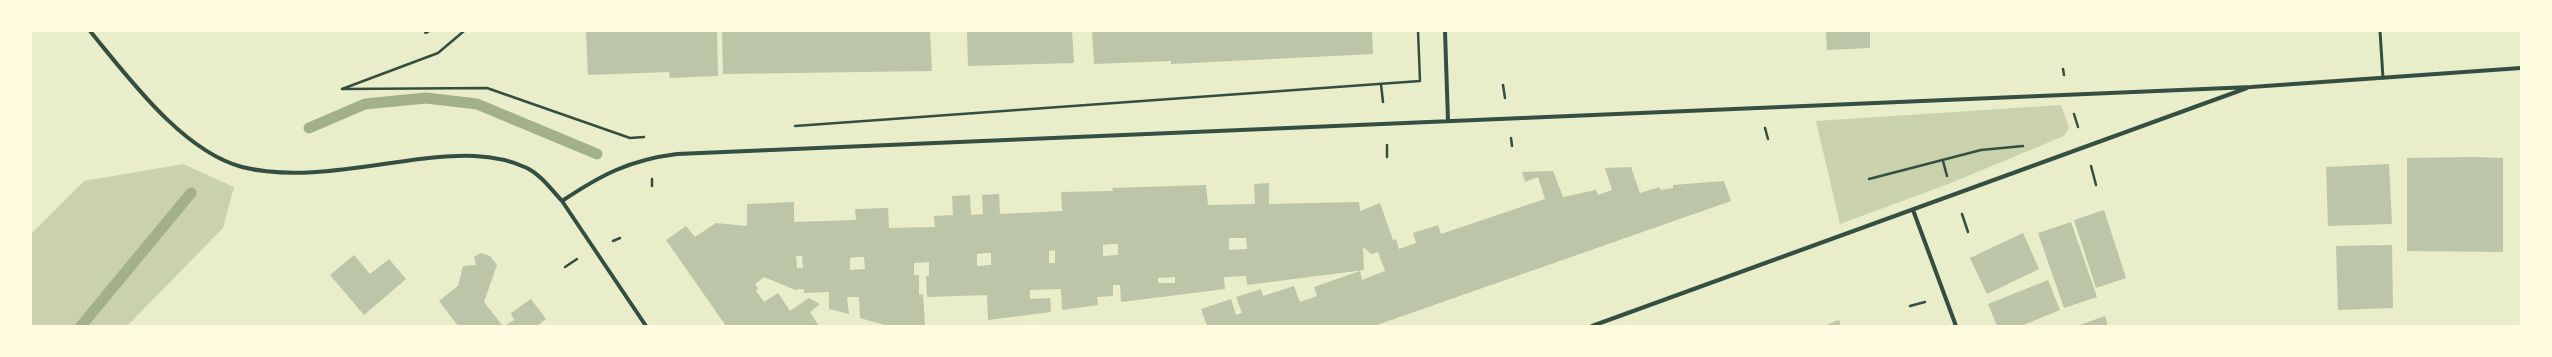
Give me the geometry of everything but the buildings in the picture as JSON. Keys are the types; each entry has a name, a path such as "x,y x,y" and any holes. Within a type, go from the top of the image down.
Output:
{"street":[{"path":"90,31 166,118 213,154 241,167 267,171 322,170 443,157 476,155 504,160 528,168 543,180 562,201 646,326"},
{"path":"1445,31 1448,121"},
{"path":"562,201 600,176 628,163 676,154 2251,87 2521,68"},
{"path":"1592,326 2251,87"},
{"path":"1913,210 1956,326"}],"lane":[{"path":"2380,31 2383,78"}],"path":[{"path":"464,31 438,53 342,89 487,88 630,138 651,136"},
{"path":"792,126 1420,81 1418,31"},
{"path":"1870,179 1981,150 2027,145"},
{"path":"1943,161 1948,178"},
{"path":"1963,218 1968,232"}],"green space":[{"path":"2061,105 2069,128 2064,136 1951,183 1840,224 1816,121"},
{"path":"183,164 234,187 223,228 127,326 31,326 31,234 84,181"}],"waterway":[{"path":"309,128 365,104 426,98 477,104 597,154"},
{"path":"81,326 191,193"}]}
